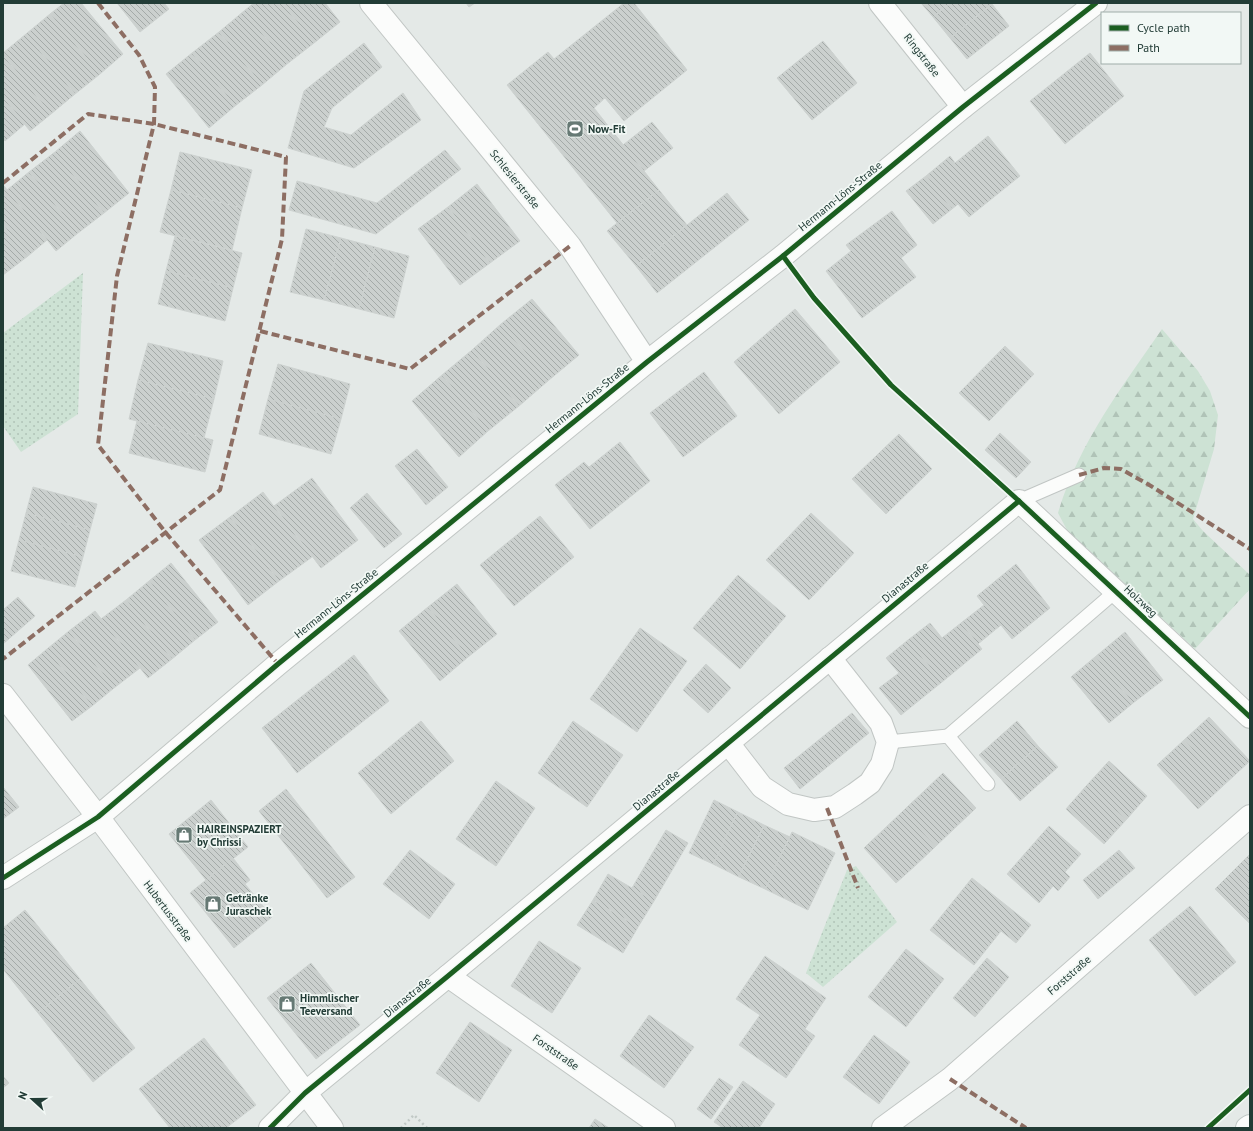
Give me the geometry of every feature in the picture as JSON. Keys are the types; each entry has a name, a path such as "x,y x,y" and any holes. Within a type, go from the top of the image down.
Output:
{"street":[{"name":"Schlesierstraße","path":"371,3 570,246 647,362"},
{"name":"Ringstraße","path":"880,3 963,107"},
{"name":"Hermann-Löns-Straße","path":"3,878 98,817 278,664 647,362 783,256 963,107 1096,3"},
{"name":"Holzweg","path":"1019,501 1250,717"},
{"name":"Dianastraße","path":"270,1128 305,1093 448,976 1019,501"},
{"path":"728,743 762,787 788,804 814,810 835,807 870,783 882,764 888,742 881,723 830,658"},
{"name":"Hubertusstraße","path":"3,695 98,817 332,1128"},
{"name":"Forststraße","path":"883,1128 950,1079 1250,816"},
{"name":"Forststraße","path":"448,976 664,1128"}],"lane":[{"path":"1019,501 1079,475"},
{"path":"888,742 948,736 1116,591"},
{"path":"948,736 988,784"}],"path":[{"path":"401,1128 414,1115 427,1128"}],"green space":[{"path":"83,273 78,414 21,452 3,426 3,333"},
{"path":"1162,329 1198,371 1210,391 1218,415 1214,449 1193,519 1203,531 1250,575 1250,589 1195,649 1067,530 1058,513 1077,463 1102,417"},
{"path":"856,866 897,922 823,987 806,973 847,870"}],"building":[{"path":"64,3 81,3 123,54 100,74 50,14"},
{"path":"117,3 164,3 169,9 140,32"},
{"path":"254,3 282,3 314,43 287,64 244,11"},
{"path":"282,3 325,3 340,22 314,43"},
{"path":"466,3 475,3 469,7"},
{"path":"624,3 634,3 687,70 624,121 605,98 594,108 659,190 617,223 507,85 548,52 554,59"},
{"path":"921,3 950,3 933,17"},
{"path":"950,3 992,4 950,38 933,17"},
{"path":"992,4 1009,26 967,59 950,38"},
{"path":"244,11 287,64 262,85 219,32"},
{"path":"50,14 100,74 75,94 26,34"},
{"path":"219,32 262,85 235,106 192,53"},
{"path":"26,34 75,94 51,114 3,55 3,53"},
{"path":"823,41 857,83 812,120 777,78"},
{"path":"364,43 382,67 332,108 324,127 351,135 403,93 421,120 354,168 288,148 304,91"},
{"path":"192,53 235,106 209,128 166,74"},
{"path":"1090,53 1124,96 1065,144 1030,101"},
{"path":"3,55 51,114 30,131 3,97"},
{"path":"3,97 25,124 5,141 3,139"},
{"path":"652,122 673,148 644,171 623,145"},
{"path":"80,131 129,193 104,213 55,152"},
{"path":"988,136 1020,176 969,217 958,204 952,209 926,176 950,156 955,163"},
{"path":"445,150 461,169 376,234 289,210 297,181 377,203"},
{"path":"55,152 104,213 78,233 29,172"},
{"path":"180,152 252,170 242,208 171,190"},
{"path":"29,172 78,233 56,251 7,190"},
{"path":"926,176 952,209 933,224 906,191"},
{"path":"477,184 520,241 490,263 448,207"},
{"path":"4,186 47,240 28,256 3,225"},
{"path":"171,190 242,208 232,250 160,232"},
{"path":"659,190 687,225 636,266 607,231"},
{"path":"727,193 749,220 657,293 636,266"},
{"path":"448,207 490,263 460,285 418,229"},
{"path":"892,211 917,245 901,258 916,277 862,318 826,271 851,251 846,245"},
{"path":"3,225 28,256 3,275"},
{"path":"306,229 341,238 324,300 290,292"},
{"path":"175,236 242,253 233,288 166,271"},
{"path":"341,238 375,247 359,309 324,300"},
{"path":"375,247 409,256 394,318 359,309"},
{"path":"166,271 233,288 225,321 158,304"},
{"path":"532,299 579,355 549,380 501,324"},
{"path":"795,309 840,362 779,414 734,362"},
{"path":"501,324 549,380 519,406 472,350"},
{"path":"148,343 223,361 214,399 138,380"},
{"path":"1005,346 1034,374 989,421 959,393"},
{"path":"472,350 519,406 488,431 442,375"},
{"path":"278,364 350,384 341,419 268,399"},
{"path":"704,372 737,416 683,457 650,413"},
{"path":"442,375 488,431 459,457 412,401"},
{"path":"138,380 214,399 204,438 129,419"},
{"path":"268,399 341,419 331,454 259,434"},
{"path":"137,421 213,440 205,472 129,453"},
{"path":"1000,433 1031,462 1016,478 985,450"},
{"path":"899,434 932,469 886,514 852,479"},
{"path":"620,442 650,481 590,529 555,485 584,462 589,467"},
{"path":"417,449 448,487 426,505 395,466"},
{"path":"312,478 358,540 321,568 274,506"},
{"path":"33,487 97,504 90,530 26,513"},
{"path":"263,492 312,557 279,581 230,517"},
{"path":"367,493 402,534 384,548 350,508"},
{"path":"26,513 90,530 83,557 19,540"},
{"path":"811,513 854,553 809,600 766,560"},
{"path":"540,516 574,557 514,606 480,565"},
{"path":"230,517 279,581 248,605 199,540"},
{"path":"19,540 83,557 75,587 11,571"},
{"path":"171,563 218,622 195,640 149,581"},
{"path":"1016,564 1050,608 1012,639 1001,625 978,644 961,623 984,605 977,596"},
{"path":"738,575 786,616 740,669 693,628"},
{"path":"149,581 195,640 172,659 126,600"},
{"path":"457,584 497,634 468,657 428,607"},
{"path":"18,597 35,616 3,644 3,610"},
{"path":"126,600 172,659 148,678 101,619"},
{"path":"428,607 468,657 440,681 399,631"},
{"path":"95,611 140,668 114,688 69,631"},
{"path":"930,623 942,638 961,623 982,649 942,682 908,640"},
{"path":"640,628 687,661 637,732 590,699"},
{"path":"69,631 114,688 92,706 47,649"},
{"path":"1125,632 1163,680 1133,703 1095,657"},
{"path":"908,640 942,682 901,715 879,688 899,673 886,658"},
{"path":"47,649 92,706 72,721 28,665"},
{"path":"354,655 389,701 297,773 262,728"},
{"path":"1095,657 1133,703 1109,723 1071,677"},
{"path":"706,664 731,688 708,713 683,690"},
{"path":"852,713 869,733 800,789 784,768"},
{"path":"1209,717 1250,761 1224,785 1184,740"},
{"path":"421,721 454,761 391,814 358,773"},
{"path":"573,721 623,755 587,807 538,773"},
{"path":"1017,721 1038,746 1001,779 979,755"},
{"path":"1184,740 1224,785 1198,809 1157,765"},
{"path":"1038,746 1058,767 1020,801 1001,779"},
{"path":"1109,761 1147,796 1126,820 1087,785"},
{"path":"943,773 976,808 936,846 903,811"},
{"path":"496,781 535,808 496,866 456,839"},
{"path":"1087,785 1126,820 1104,844 1066,809"},
{"path":"3,787 19,807 3,819"},
{"path":"286,789 355,877 327,898 259,811"},
{"path":"211,800 248,847 206,880 169,834"},
{"path":"714,800 738,812 713,864 689,853"},
{"path":"903,811 936,846 916,865 883,830"},
{"path":"738,812 764,825 739,877 713,864"},
{"path":"764,825 790,837 765,889 739,877"},
{"path":"1049,826 1081,854 1065,872 1070,877 1058,891 1053,886 1039,903 1007,874"},
{"path":"666,830 688,843 654,901 632,888"},
{"path":"883,830 916,865 896,883 864,848"},
{"path":"792,832 835,853 808,910 765,889"},
{"path":"410,850 455,884 429,919 383,884"},
{"path":"1119,850 1135,868 1098,899 1083,880"},
{"path":"1250,854 1250,924 1215,889"},
{"path":"233,858 250,880 245,884 272,917 234,948 190,893"},
{"path":"608,874 654,901 638,927 593,900"},
{"path":"972,878 1031,925 1016,943 1001,931 974,965 930,930"},
{"path":"593,900 638,927 623,953 577,925"},
{"path":"1190,906 1236,962 1195,996 1149,940"},
{"path":"25,910 80,979 38,1013 3,969 3,928"},
{"path":"539,941 581,968 552,1013 511,986"},
{"path":"906,949 944,979 906,1027 868,997"},
{"path":"765,956 826,998 805,1029 815,1036 786,1078 739,1045 760,1015 736,999"},
{"path":"987,958 1009,977 975,1017 953,998"},
{"path":"311,963 360,1025 316,1059 267,998"},
{"path":"80,979 135,1048 93,1082 38,1013"},
{"path":"649,1015 694,1047 664,1088 620,1056"},
{"path":"470,1022 512,1050 479,1102 436,1073"},
{"path":"874,1035 910,1062 879,1104 843,1077"},
{"path":"204,1038 256,1105 226,1128 170,1128 139,1089"},
{"path":"3,1076 9,1083 3,1088"},
{"path":"719,1078 733,1087 711,1119 697,1109"},
{"path":"743,1081 775,1104 759,1128 723,1128 714,1122"},
{"path":"595,1119 609,1128 589,1128"}],"marked path":[{"path":"98,3 139,55 155,87 154,124 117,276 98,445 166,533 278,664"},
{"path":"3,183 88,114 154,124 286,157 282,239 220,490 3,659"},
{"path":"260,331 410,369 570,246"},
{"path":"1079,475 1104,468 1121,469 1151,486 1250,549"},
{"path":"827,808 858,888"},
{"path":"950,1079 1026,1128"}],"cycle path":[{"path":"3,878 98,817 278,664 647,362 783,256 963,107 1096,3"},
{"path":"783,256 814,298 891,385 1019,501 1250,717"},
{"path":"270,1128 305,1093 448,976 1019,501"},
{"path":"1208,1128 1250,1090"}],"place":[{"name":"Now-Fit","path":"575,129"},
{"name":"HAIREINSPAZIERT by Chrissi","path":"184,835"},
{"name":"Getränke Juraschek","path":"213,904"},
{"name":"Himmlischer Teeversand","path":"287,1004"}]}
